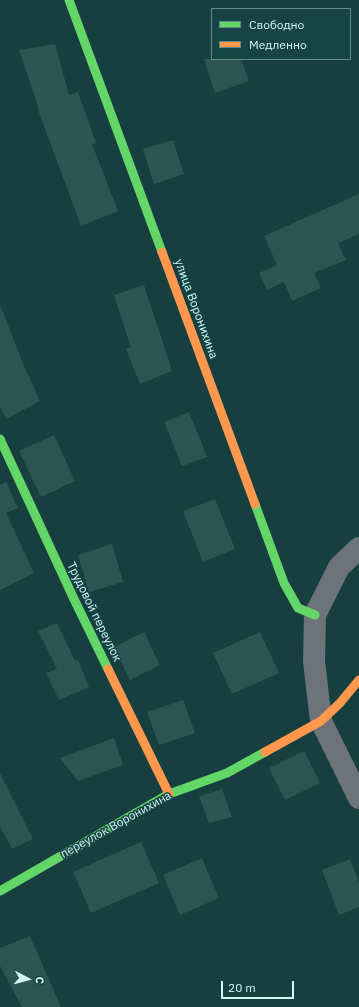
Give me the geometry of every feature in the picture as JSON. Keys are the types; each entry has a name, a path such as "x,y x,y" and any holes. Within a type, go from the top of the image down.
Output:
{"street":[{"name":"улица Воронихина","path":"69,0 284,583 298,608 315,615"},
{"name":"Трудовой переулок","path":"0,439 73,597 169,794"},
{"path":"359,548 338,566 315,615 314,661 321,721 359,798"},
{"name":"переулок Воронихина","path":"0,891 169,794 227,773 321,721 340,703 359,680"}],"building":[{"path":"55,44 69,95 78,92 96,143 92,144 118,211 81,226 37,107 38,106 19,50"},
{"path":"204,59 241,60 249,81 215,93"},
{"path":"173,140 184,174 154,184 143,149"},
{"path":"359,194 359,234 338,243 346,260 314,273 321,288 292,301 284,282 267,290 259,273 277,265 264,236"},
{"path":"144,285 172,371 140,384 126,349 131,347 114,295"},
{"path":"1,307 24,366 40,401 6,419 0,406"},
{"path":"189,412 207,457 182,466 164,422"},
{"path":"54,435 75,481 41,497 19,451"},
{"path":"6,482 18,508 6,513 34,573 0,590 0,485"},
{"path":"215,499 235,549 203,562 183,511"},
{"path":"112,544 123,582 89,592 78,555"},
{"path":"57,623 75,661 78,660 89,687 59,700 46,673 57,669 38,631"},
{"path":"144,632 160,665 130,680 114,647"},
{"path":"260,632 279,673 232,694 213,653"},
{"path":"183,700 195,733 159,745 147,712"},
{"path":"114,738 123,765 78,781 60,758"},
{"path":"304,751 320,783 285,800 269,768"},
{"path":"0,773 33,839 12,849 0,826"},
{"path":"222,789 232,817 209,823 199,796"},
{"path":"141,842 159,883 91,913 73,872"},
{"path":"202,858 219,898 180,915 163,875"},
{"path":"350,859 359,882 359,907 339,915 322,870"},
{"path":"30,936 61,1007 22,1007 0,966 0,948"}],"traffic: fast":[{"path":"69,0 162,252"},
{"path":"0,439 108,669"},
{"path":"255,504 284,583 298,608 315,615"},
{"path":"0,891 169,794 227,773 265,752"}],"traffic: slow":[{"path":"162,252 255,504"},
{"path":"108,669 169,794"},
{"path":"265,752 321,721 340,703 359,680"}]}
